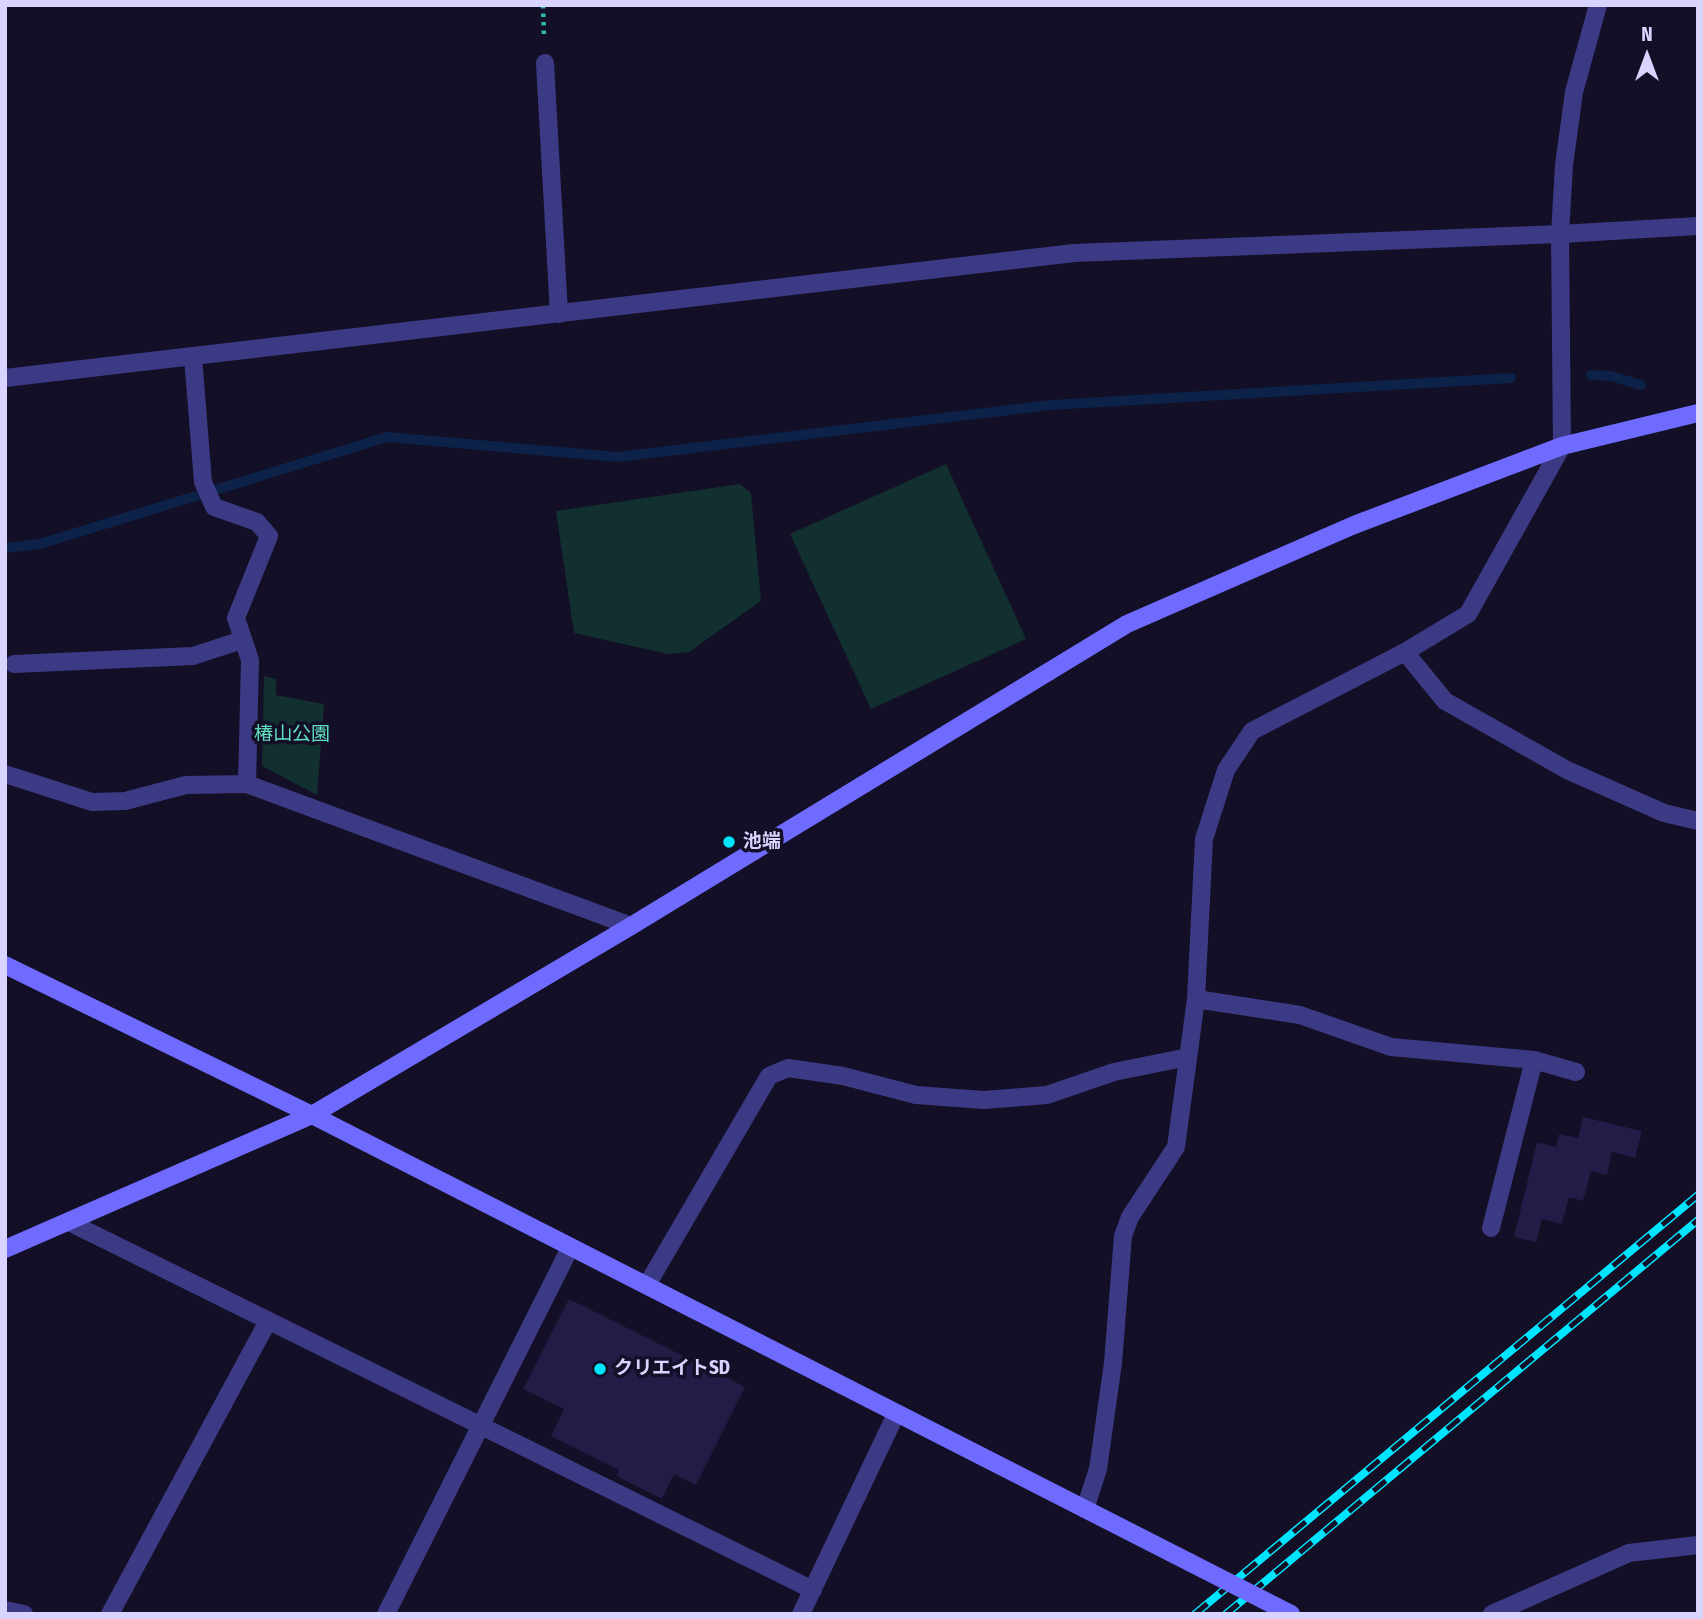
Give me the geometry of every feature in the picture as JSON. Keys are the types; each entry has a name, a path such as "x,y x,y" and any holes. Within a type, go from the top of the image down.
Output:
{"street":[{"path":"1085,1509 1098,1469 1123,1236 1130,1217 1176,1147 1196,999 1204,839 1226,770 1252,731 1405,652 1468,614 1562,446 1560,234 1564,165 1574,92 1598,5"},
{"path":"545,63 559,314"},
{"path":"5,378 1074,253 1698,226"},
{"path":"192,357 203,482 214,507 257,522 269,536 236,618 250,660 247,784"},
{"path":"5,1249 71,1223 312,1115 631,926 1127,624 1354,525 1562,446 1698,413"},
{"path":"14,664 192,656 242,640"},
{"path":"1405,652 1445,701 1567,770 1664,813 1698,821"},
{"path":"5,774 92,802 125,801 187,785 247,784 631,926"},
{"path":"5,965 312,1115 1292,1614"},
{"path":"1196,999 1300,1016 1391,1047 1534,1060 1576,1072"},
{"path":"647,1285 769,1076 788,1068 843,1076 916,1095 984,1100 1047,1095 1114,1072 1188,1057"},
{"path":"1491,1228 1534,1060"},
{"path":"71,1223 813,1590"},
{"path":"386,1614 570,1248"},
{"path":"110,1614 268,1321"},
{"path":"802,1614 896,1414"},
{"path":"1492,1614 1629,1553 1698,1545"},
{"path":"5,1610 24,1614"}],"path":[{"path":"543,5 545,63"}],"green space":[{"path":"946,464 1026,639 871,709 790,534"},
{"path":"740,484 751,493 761,601 689,652 668,654 574,633 556,511"},
{"name":"椿山公園","path":"264,676 276,679 276,695 324,704 317,795 262,766"}],"building":[{"path":"1583,1117 1642,1131 1635,1158 1612,1152 1607,1175 1591,1171 1583,1201 1569,1197 1562,1224 1542,1219 1536,1242 1514,1237 1537,1142 1556,1147 1559,1134 1578,1138"},
{"path":"569,1299 745,1387 696,1485 674,1474 662,1499 616,1476 619,1470 551,1436 564,1409 523,1389"}],"waterway":[{"path":"1591,375 1611,376 1641,385"},
{"path":"5,548 40,544 387,437 618,457 1051,405 1511,378"}],"railway":[{"path":"1195,1614 1698,1195"},
{"path":"1226,1614 1698,1220"}],"place":[{"name":"池端","path":"729,842"},
{"name":"クリエイトSD","path":"600,1369"}]}
